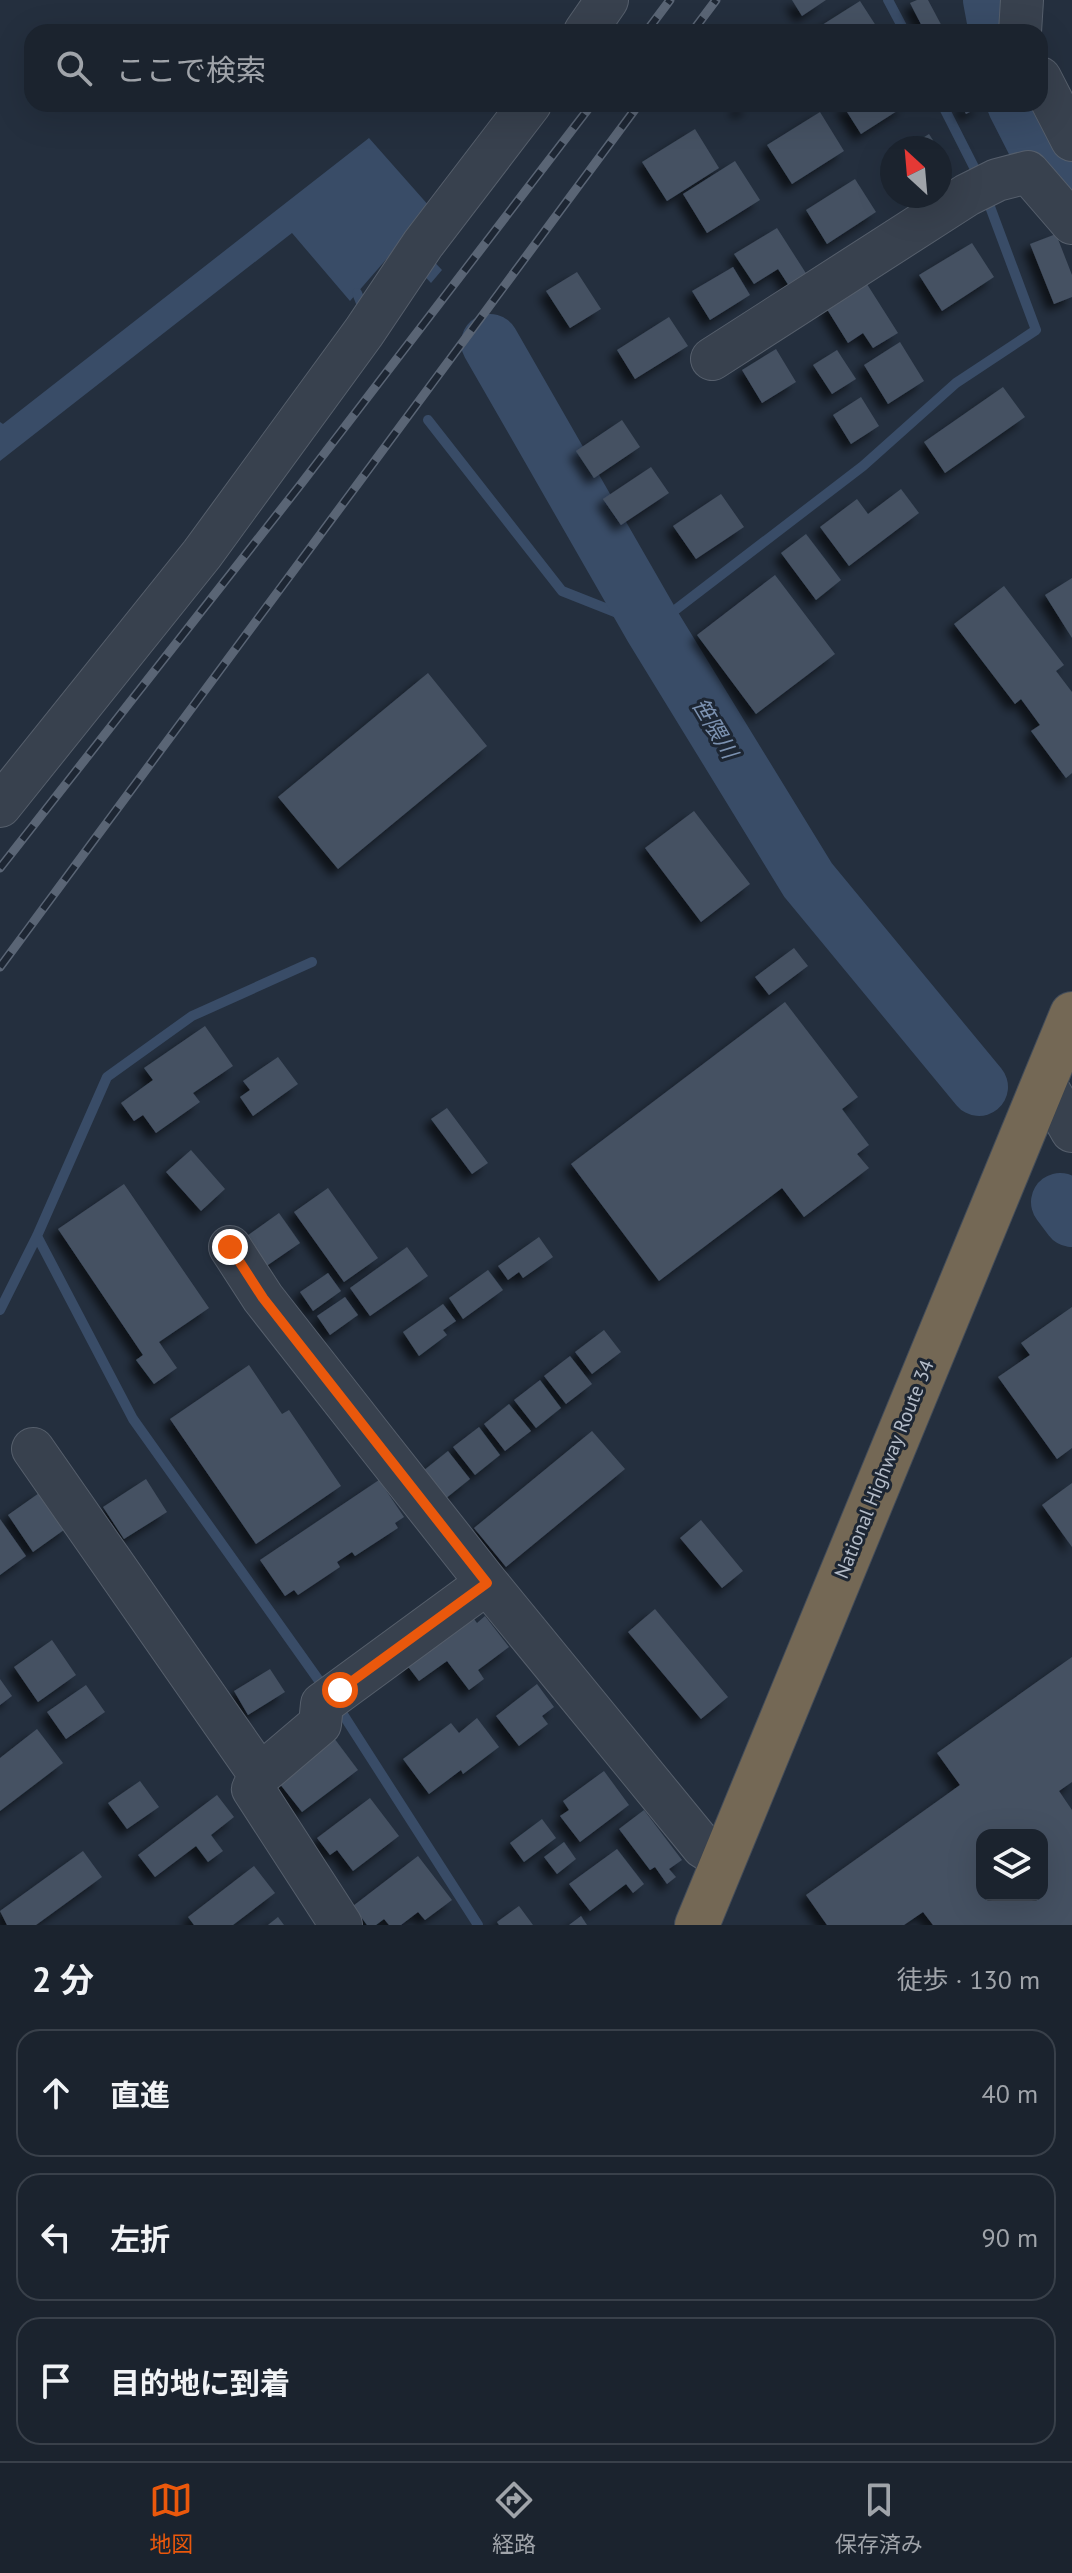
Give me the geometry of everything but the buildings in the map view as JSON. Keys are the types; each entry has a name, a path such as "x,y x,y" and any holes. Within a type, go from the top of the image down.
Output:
{"highway":[{"name":"National Highway Route 34","path":"697,1925 1072,1014"}],"street":[{"path":"590,24 607,0"},
{"path":"1020,24 1022,0"},
{"path":"1048,94 1072,140"},
{"path":"0,806 202,554 416,256 524,112"},
{"path":"712,359 982,187 1028,172 1072,223"},
{"path":"1044,1082 1072,1131"},
{"path":"230,1247 263,1298 487,1583 703,1847 724,1860"},
{"path":"33,1449 260,1775"},
{"path":"341,1925 253,1789 260,1775 320,1724 331,1697 487,1583"}],"water":[{"path":"369,138 430,207 408,234 442,270 431,283 397,247 350,301 292,233 0,461 0,422 3,424"}],"waterway":[{"path":"888,0 901,24"},
{"path":"992,0 996,24"},
{"path":"946,112 979,177"},
{"path":"1020,112 1041,153 1072,185"},
{"path":"428,420 562,591 653,627 863,466 956,383 1036,330 986,196"},
{"path":"357,293 365,313"},
{"name":"笹隈川","path":"490,343 653,627 808,880 979,1087"},
{"path":"0,1310 37,1236 107,1077 192,1016 312,962"},
{"name":"笹隈川","path":"1060,1202 1072,1218"},
{"path":"37,1236 133,1419 325,1689"},
{"path":"337,1705 478,1925"}],"railway":[{"path":"652,24 670,0"},
{"path":"698,24 716,0"},
{"path":"0,868 301,484 586,112"},
{"path":"0,967 633,112"}],"route":[{"path":"230,1247 263,1298 487,1583 340,1690"}]}
